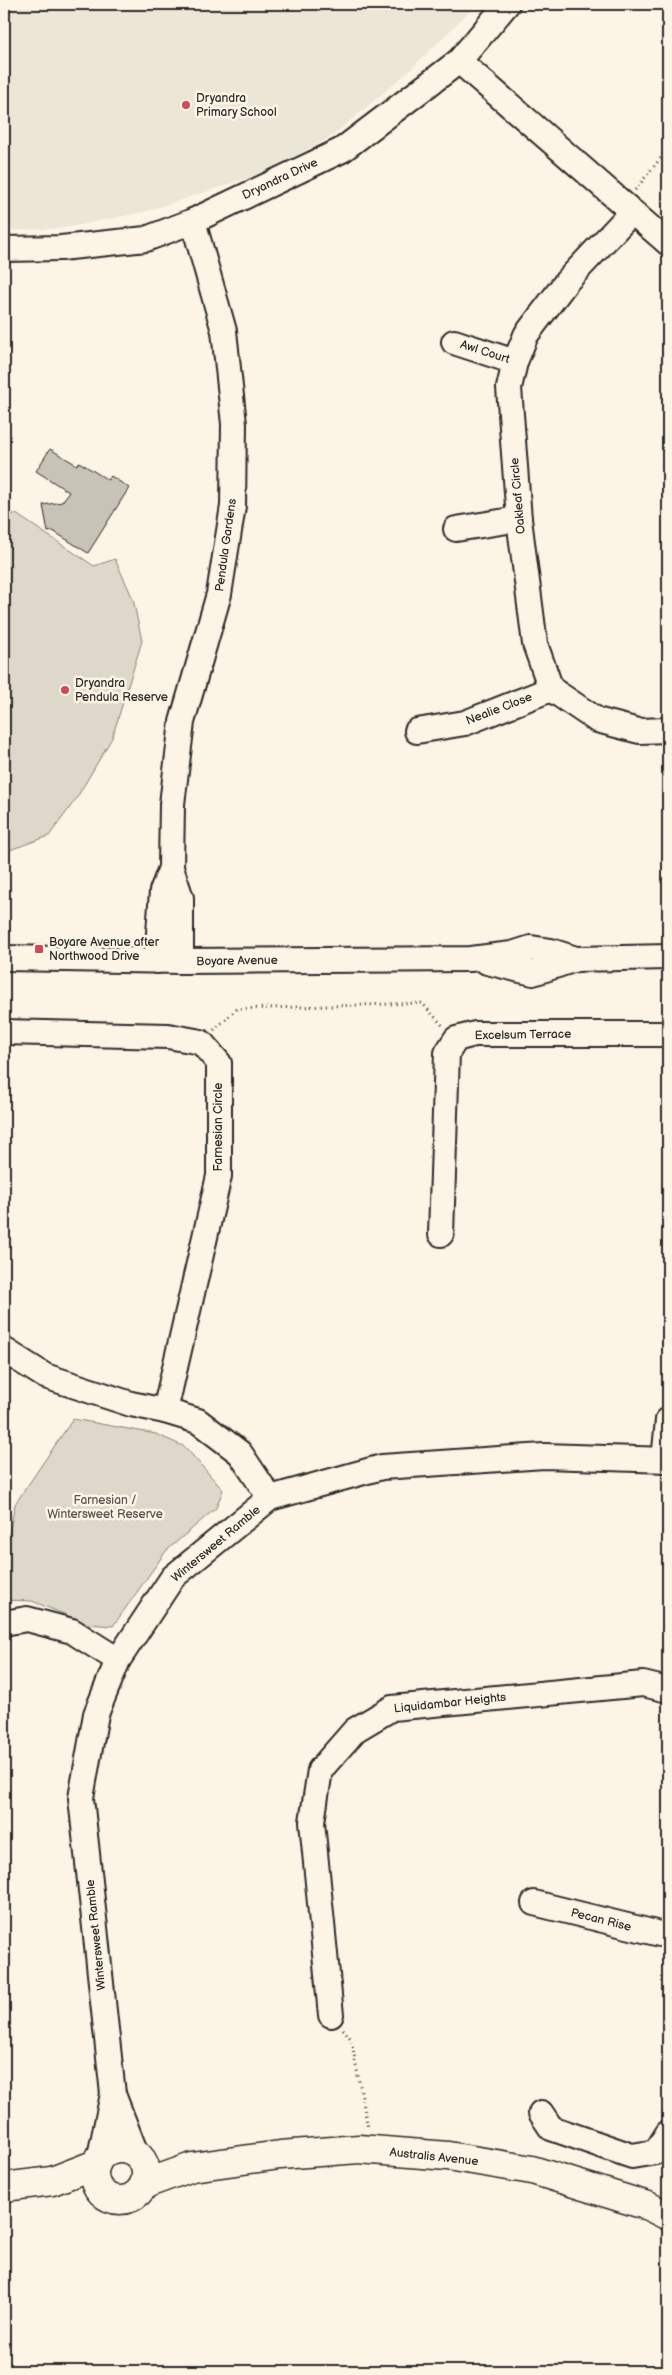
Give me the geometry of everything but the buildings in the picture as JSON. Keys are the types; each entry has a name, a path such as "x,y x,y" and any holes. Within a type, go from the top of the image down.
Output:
{"main road":[{"path":"4,2186 52,2181 98,2170 117,2147 140,2164 140,2192 124,2200 114,2200 98,2170"},
{"name":"Australis Avenue","path":"140,2164 192,2167 280,2155 372,2150 448,2156 532,2170 648,2206 668,2216"}],"street":[{"name":"Dryandra Drive","path":"4,249 61,248 146,240 193,221 342,150 459,61 507,4"},
{"path":"459,61 668,244"},
{"name":"Oakleaf Circle","path":"551,689 535,644 519,519 509,388 515,362 526,335 567,281 631,213"},
{"name":"Pendula Gardens","path":"181,961 181,898 171,868 172,804 182,722 219,594 233,506 234,424 224,330 193,221"},
{"name":"Awl Court","path":"454,342 515,362"},
{"path":"456,530 519,519"},
{"path":"551,689 598,720 639,731 668,730"},
{"name":"Nealie Close","path":"417,731 465,723 551,689"},
{"name":"Pendula Gardens","path":"157,961 162,891 171,868"},
{"name":"Boyare Avenue","path":"4,958 157,961 470,959 533,973 576,959 668,957"},
{"path":"4,1032 168,1036 201,1042"},
{"name":"Excelsum Terrace","path":"441,1234 447,1053 456,1039 474,1034 668,1034"},
{"name":"Farnesian Circle","path":"165,1410 218,1176 219,1063 201,1042"},
{"path":"4,1350 45,1376 131,1404 165,1410 198,1421 240,1453 270,1498"},
{"path":"666,1460 668,1420"},
{"name":"Wintersweet Ramble","path":"140,2164 113,2094 81,1798 96,1714 118,1660 173,1577 270,1498 382,1467 544,1456 666,1460"},
{"path":"4,1623 27,1619 72,1631 118,1660"},
{"name":"Liquidambar Heights","path":"331,2015 312,1822 320,1770 355,1730 392,1708 644,1684 668,1690"},
{"name":"Pecan Rise","path":"534,1903 668,1936"},
{"name":"Wintersweet Ramble","path":"98,2170 113,2094"},
{"path":"541,2113 551,2128 632,2156 656,2152 668,2133"}],"path":[{"path":"631,213 635,190 668,149"},
{"path":"201,1042 237,1009 422,1003 456,1039"},
{"path":"331,2015 351,2040 372,2150"}],"shaded area":[{"name":"Dryandra Primary School","path":"4,4 477,4 408,72 330,138 260,174 144,212 64,228 4,231"}],"green space":[{"name":"Dryandra Pendula Reserve","path":"4,514 16,514 94,566 115,559 133,599 142,641 112,738 76,799 49,836 4,852"},
{"name":"Farnesian / Wintersweet Reserve","path":"73,1419 156,1434 185,1447 223,1490 216,1508 166,1551 113,1626 88,1624 32,1601 4,1600 4,1560 15,1504"}],"place":[{"name":"Dryandra Primary School","path":"186,105"},
{"name":"Dryandra Pendula Reserve","path":"65,690"},
{"name":"Boyare Avenue after Northwood Drive","path":"39,949"}]}
